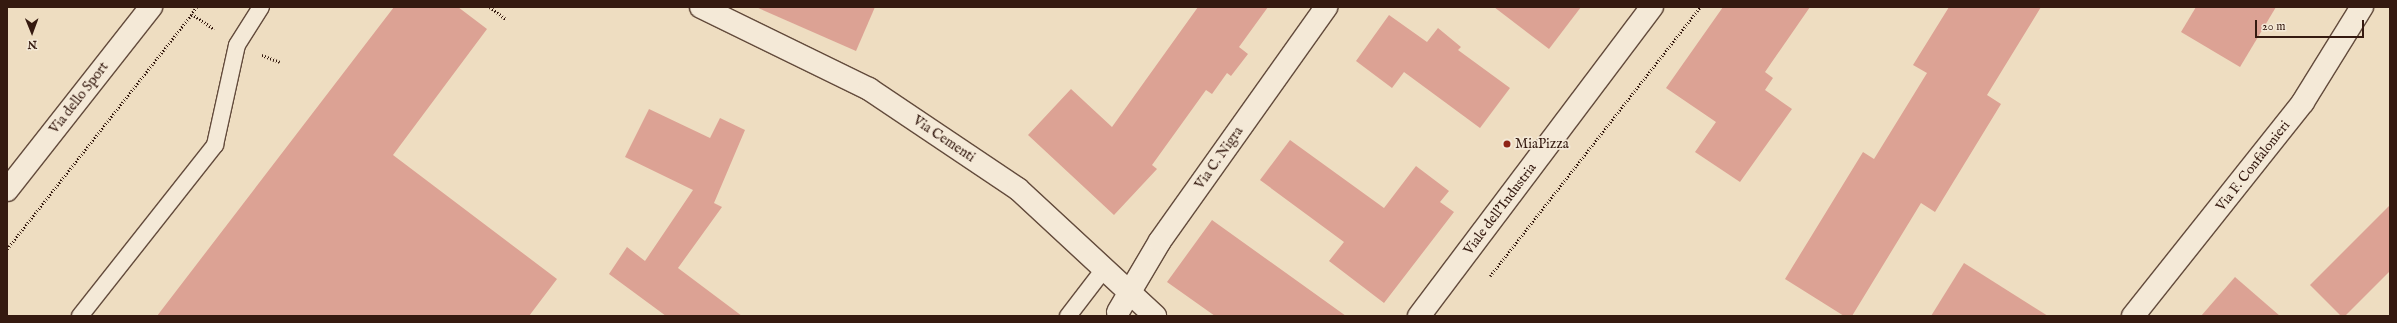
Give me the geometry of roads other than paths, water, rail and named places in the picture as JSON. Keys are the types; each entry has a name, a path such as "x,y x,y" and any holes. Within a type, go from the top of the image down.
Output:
{"street":[{"name":"Via dello Sport","path":"7,190 151,7"},
{"name":"Via Cementi","path":"701,7 868,89 1018,189 1155,316"},
{"name":"Via C. Nigra","path":"1118,312 1160,241 1326,7"},
{"name":"Viale dell'Industria","path":"1419,316 1652,7"},
{"name":"Via F. Confalonieri","path":"2132,316 2303,102 2362,7"}],"lane":[{"path":"80,316 215,145 237,45 260,7"},
{"path":"1068,316 1104,269"}],"place":[{"name":"MiaPizza","path":"1507,144"}]}
